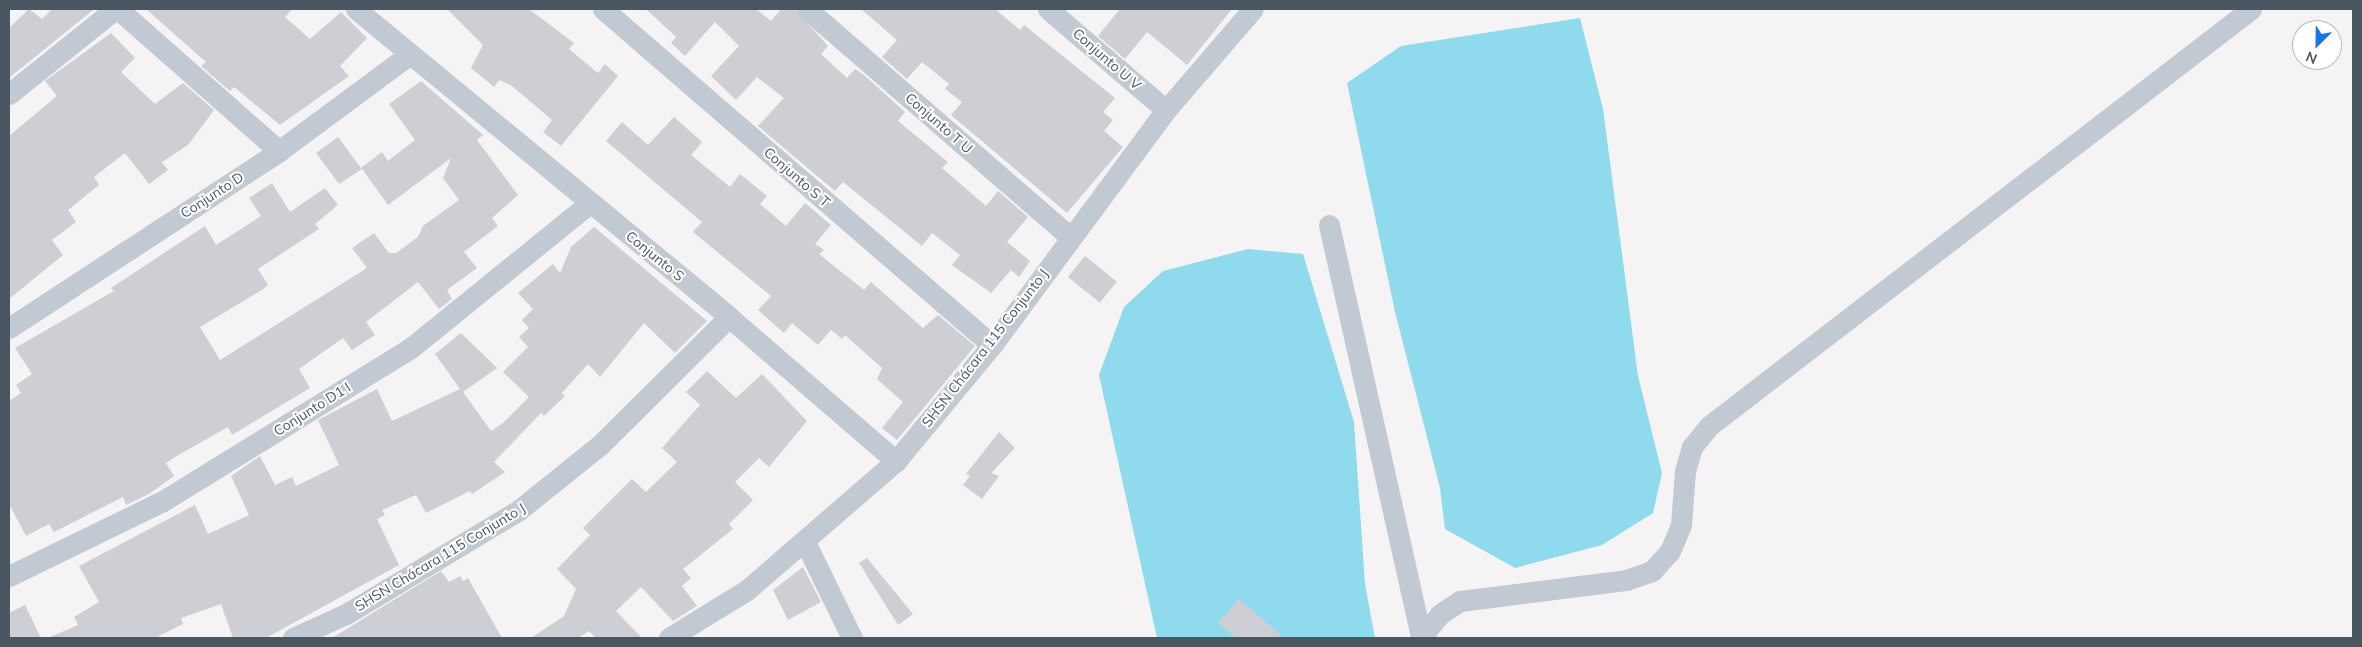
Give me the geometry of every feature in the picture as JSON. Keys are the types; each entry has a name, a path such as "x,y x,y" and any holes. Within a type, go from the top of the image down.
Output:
{"street":[{"path":"9,94 117,9 279,151"},
{"name":"Conjunto S","path":"356,9 729,317 896,462"},
{"name":"Conjunto S T","path":"603,9 992,344"},
{"name":"Conjunto T U","path":"808,9 1070,237"},
{"name":"Conjunto U V","path":"1048,9 1166,110"},
{"name":"SHSN Chácara 115 Conjunto J","path":"676,636 747,590 896,462 992,344 1166,110 1253,9"},
{"path":"1421,637 1440,614 1460,601 1626,580 1652,571 1670,551 1681,525 1685,471 1692,447 1709,426 2251,9"},
{"name":"Conjunto D","path":"9,328 279,151 410,54"},
{"name":"Conjunto D1 I","path":"9,576 163,501 412,348 590,203"},
{"path":"1329,225 1421,637"},
{"name":"SHSN Chácara 115 Conjunto J","path":"293,638 346,614 520,510 601,444 729,317"},
{"path":"805,542 852,638"}],"water":[{"path":"1580,18 1603,109 1638,376 1662,473 1653,513 1602,545 1515,568 1445,529 1440,488 1395,312 1347,83 1401,46"},
{"path":"1248,249 1303,254 1354,422 1365,584 1375,638 1157,638 1099,375 1124,307 1163,271"}],"building":[{"path":"29,9 42,19 52,9 93,10 9,78 9,28"},
{"path":"146,9 292,9 285,17 310,39 341,12 367,38 340,66 349,76 280,125 234,87 230,91 201,66 206,62"},
{"path":"447,9 529,9 574,43 569,49 598,73 605,64 618,76 561,146 543,132 552,120 512,86 499,80 494,87 471,68 483,45"},
{"path":"646,9 756,9 771,21 781,9 795,9 828,46 821,54 847,78 855,69 905,112 898,121 948,162 942,168 986,206 998,191 1028,217 1007,242 1030,261 1019,277 1011,270 991,293 952,265 960,255 932,233 922,246 843,182 835,191 758,126 784,98 757,77 736,100 711,76 739,46 715,22 685,56 671,43 676,37"},
{"path":"861,9 995,9 1020,30 1024,25 1115,98 1103,112 1113,120 1104,131 1123,147 1067,213 951,115 962,102 945,89 949,84 922,62 907,79 882,57 897,40"},
{"path":"1120,9 1232,9 1187,65 1147,32 1125,59 1098,36"},
{"path":"111,33 135,58 121,72 155,104 183,83 214,110 188,145 162,162 168,170 149,184 125,153 94,177 99,185 68,210 76,222 52,240 63,255 9,299 9,136 57,96 45,81"},
{"path":"421,81 483,135 477,140 518,195 492,218 498,226 464,252 477,268 447,290 452,299 439,309 418,282 366,322 375,335 352,350 343,338 299,369 310,388 232,435 228,427 175,457 166,463 174,476 149,494 126,505 123,497 54,532 49,524 26,536 9,504 9,401 21,393 16,385 32,374 15,348 114,291 111,288 205,226 216,245 261,216 249,198 272,183 290,212 325,188 338,205 315,224 319,229 258,269 268,285 200,327 220,360 367,268 352,248 374,233 389,253 396,253 418,237 423,226 459,200 443,178 451,158 388,205 362,169 339,184 316,153 338,137 361,168 382,152 388,161 415,140 389,104"},
{"path":"674,117 702,142 691,155 730,187 740,174 767,196 760,204 786,226 805,203 831,225 815,244 824,250 819,254 864,290 871,282 923,328 938,315 975,346 897,440 882,428 903,402 877,379 882,368 845,335 842,339 831,330 818,345 792,323 784,333 758,310 771,296 693,232 702,222 606,141 622,122 648,145"},
{"path":"594,227 707,321 675,353 644,323 600,377 588,364 562,393 565,396 544,416 541,413 494,462 505,472 472,494 470,491 426,513 416,495 382,510 385,515 377,519 399,565 266,638 233,638 221,604 181,618 183,624 155,638 48,638 78,625 74,617 99,602 79,566 195,505 208,534 249,515 231,476 260,456 275,485 292,477 296,486 339,465 318,420 377,389 392,421 460,389 435,354 461,333 497,368 463,392 491,431 503,423 529,397 503,372 528,347 519,337 529,328 522,320 533,309 518,293 553,264 560,273 571,247"},
{"path":"1085,256 1117,282 1100,303 1068,277"},
{"path":"707,371 736,398 762,374 807,421 769,467 759,458 735,482 753,500 729,524 733,529 683,569 691,578 682,586 697,606 673,621 641,587 616,611 642,638 596,638 589,631 578,638 531,638 564,616 576,589 557,569 590,535 583,528 632,479 646,492 677,462 662,448 700,405 686,392"},
{"path":"999,432 1015,448 991,473 999,476 982,499 963,485 970,476 966,474"},
{"path":"867,558 913,614 898,625 859,563"},
{"path":"803,567 821,602 788,620 773,590"},
{"path":"441,571 449,582 460,576 463,581 468,578 502,638 332,638"},
{"path":"1239,599 1284,638 1235,638 1218,623"},
{"path":"25,605 41,638 9,638 9,613"}]}
